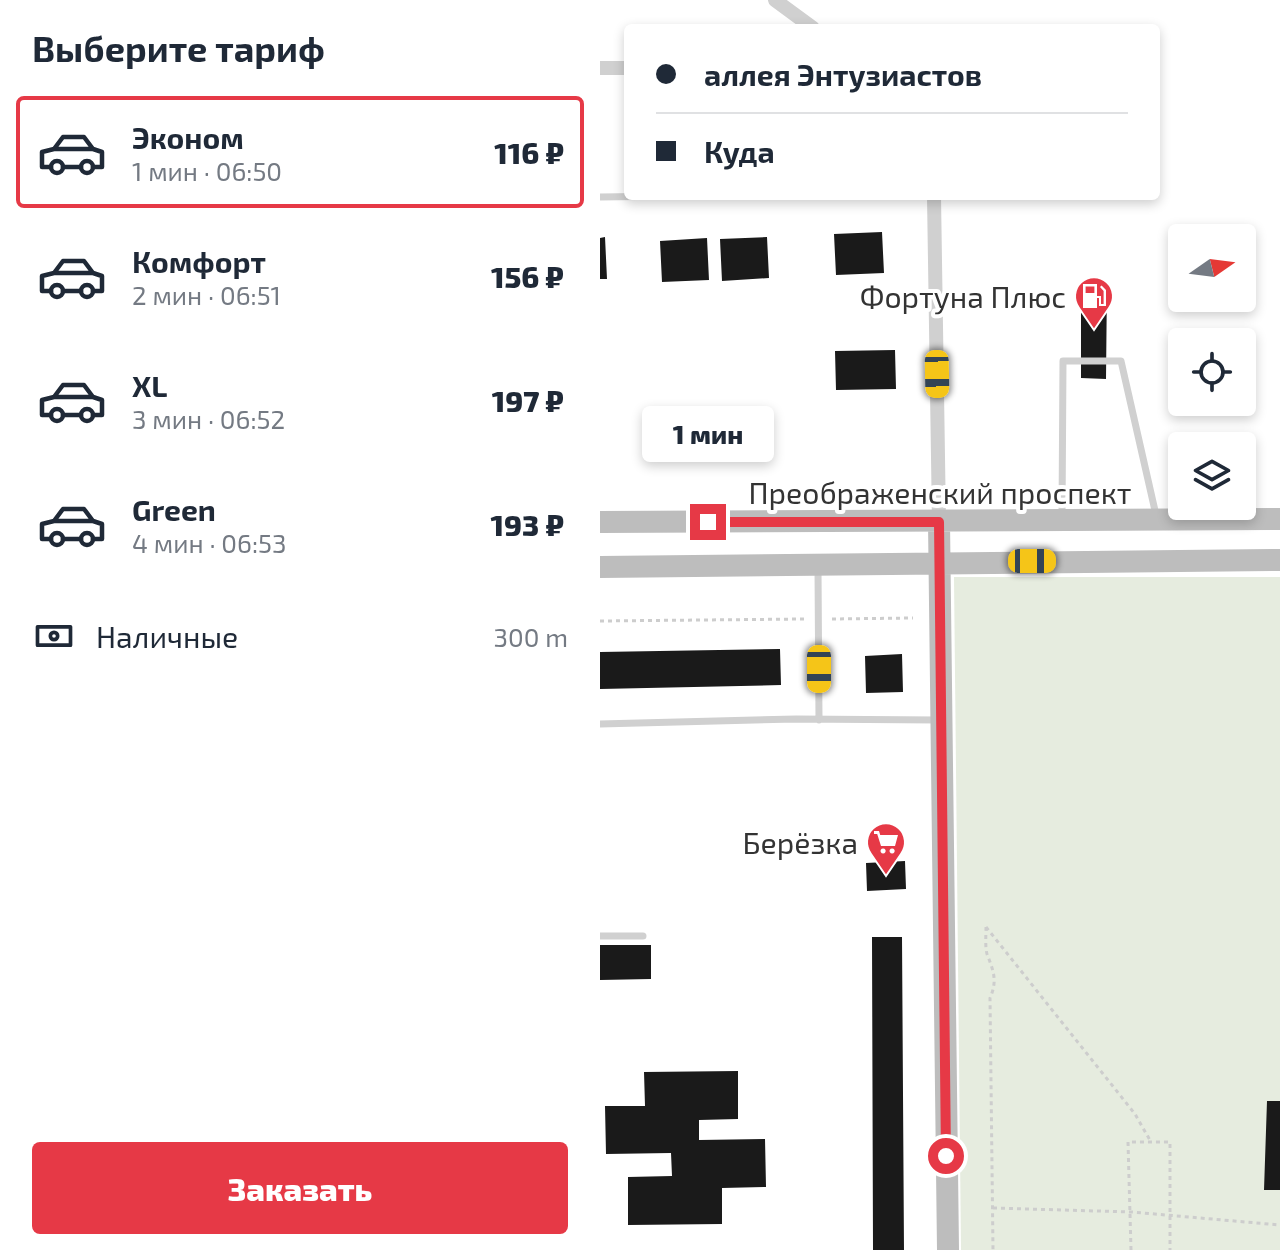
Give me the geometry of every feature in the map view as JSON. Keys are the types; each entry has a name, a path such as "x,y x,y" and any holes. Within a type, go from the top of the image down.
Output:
{"street":[{"path":"775,0 808,24"},
{"path":"600,68 624,68"},
{"path":"934,200 948,1250"},
{"name":"Преображенский проспект","path":"600,522 1280,519"},
{"path":"600,567 1280,560"}],"lane":[{"path":"600,197 624,197"},
{"path":"1062,522 1063,361 1121,361 1158,521"},
{"path":"818,563 819,720"},
{"path":"600,724 941,720"},
{"path":"600,936 643,936"}],"path":[{"path":"600,621 913,618"},
{"path":"993,1250 990,998 994,989 986,927 1135,1114 1151,1142"},
{"path":"1131,1250 1128,1142 1170,1142 1170,1250"},
{"path":"993,1208 1132,1212 1280,1225"}],"shaded area":[{"path":"954,577 1280,577 1280,1250 961,1250"}],"building":[{"path":"882,232 884,273 836,275 834,234"},
{"path":"605,237 607,279 600,279 600,238"},
{"path":"767,237 769,278 722,281 720,239"},
{"path":"707,238 709,280 662,282 660,241"},
{"name":"Фортуна Плюс","path":"1081,281 1107,281 1106,379 1081,378"},
{"path":"895,350 896,389 836,390 835,351"},
{"path":"780,649 781,685 600,689 600,652"},
{"path":"902,654 903,692 866,693 865,656"},
{"name":"Берёзка","path":"905,861 906,889 867,891 866,863"},
{"path":"872,937 902,937 904,1250 873,1250"},
{"path":"600,945 651,945 651,979 600,980"},
{"path":"738,1071 738,1119 699,1120 699,1140 765,1139 766,1187 722,1188 722,1224 628,1225 628,1177 672,1176 671,1153 606,1154 605,1106 645,1106 644,1072"},
{"path":"1267,1101 1280,1101 1280,1190 1264,1190"}],"place":[{"name":"Фортуна Плюс","path":"1094,330"},
{"name":"Берёзка","path":"886,876"}],"route":[{"path":"708,522 939,522 946,1156"}]}
